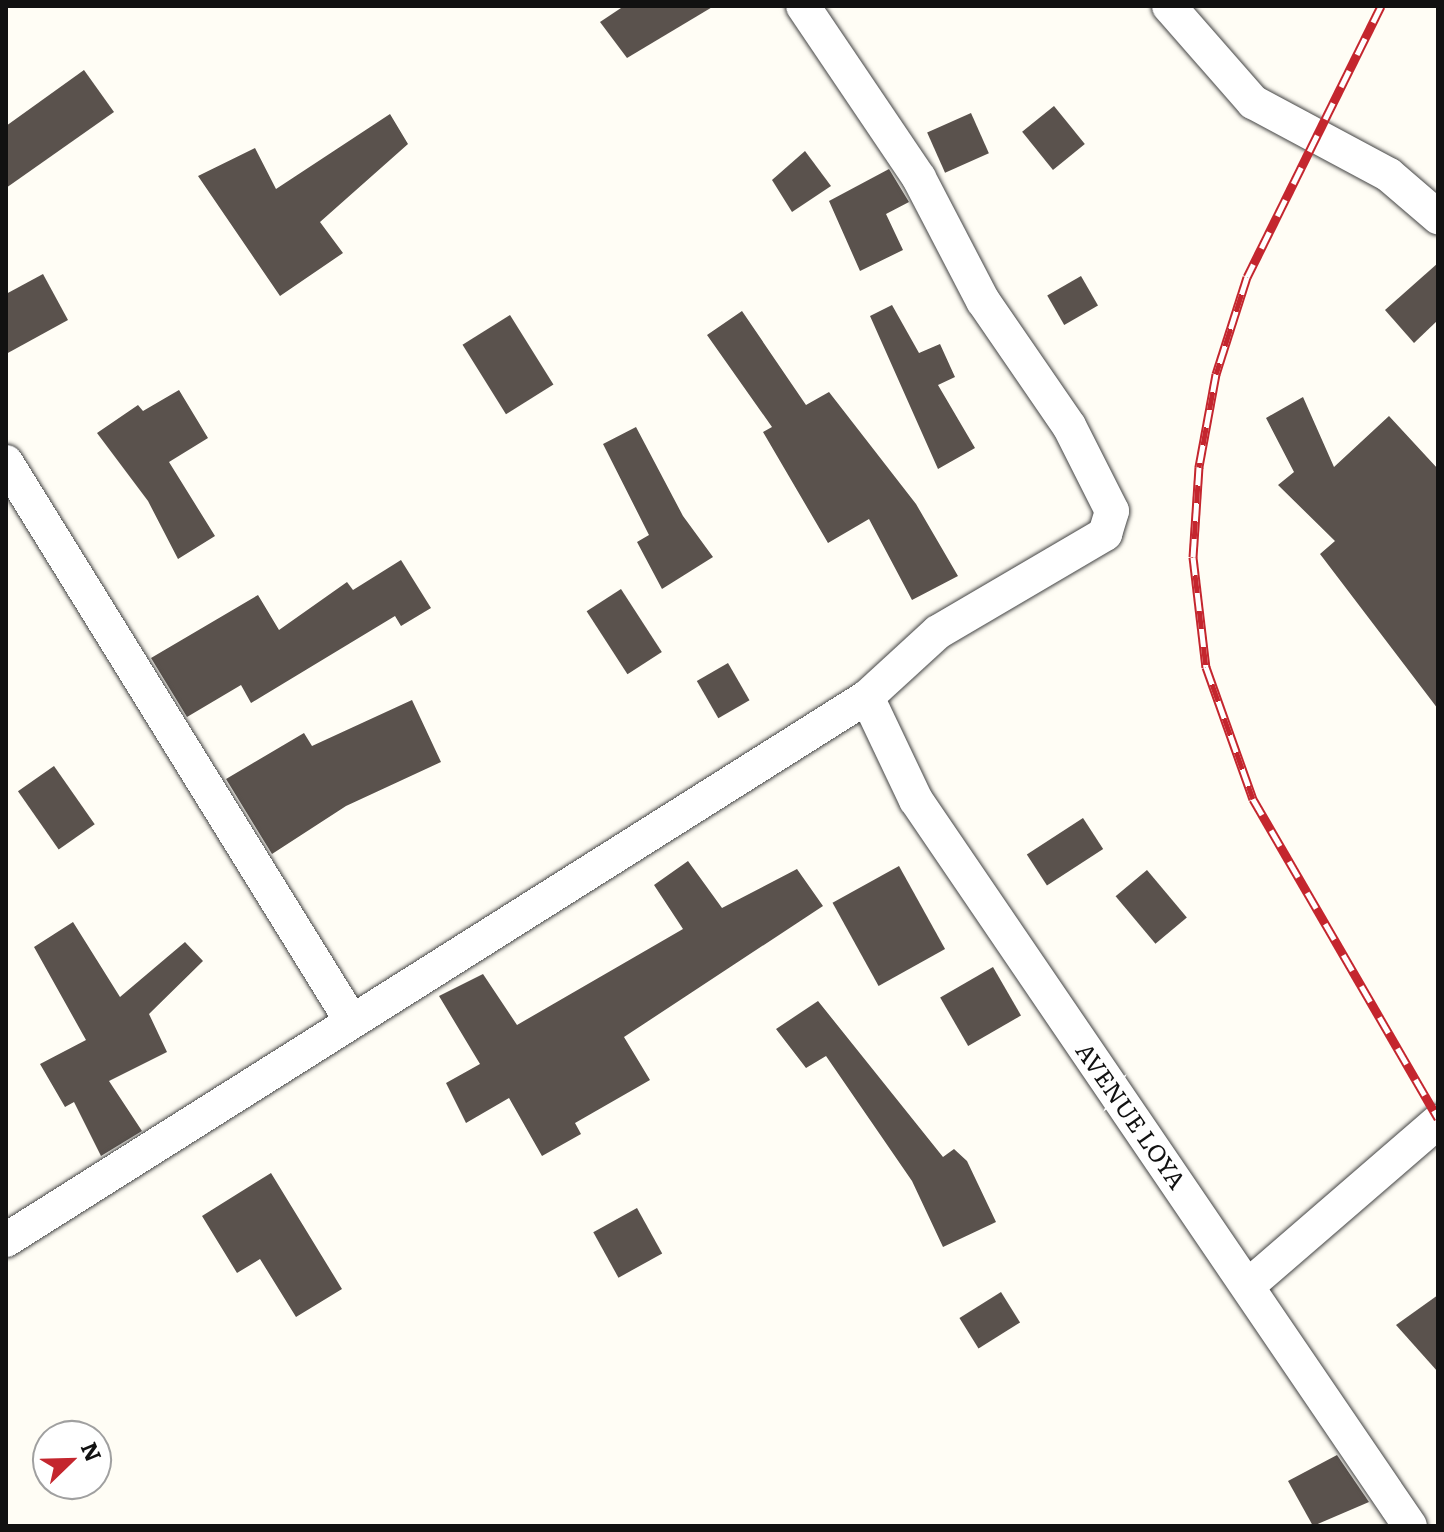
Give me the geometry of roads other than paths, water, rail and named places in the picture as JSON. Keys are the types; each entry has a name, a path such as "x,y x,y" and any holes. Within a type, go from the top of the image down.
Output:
{"street":[{"path":"6,1240 867,697 938,632 1105,534 1112,511 1069,426 983,301 919,178 803,6"},
{"path":"1169,6 1253,102 1389,175 1438,217"},
{"path":"6,462 352,1022"},
{"name":"AVENUE LOYA","path":"867,697 916,800 1250,1284 1410,1526"},
{"path":"1250,1284 1438,1122"}],"railway":[{"path":"1381,6 1247,277 1216,374 1199,467 1193,557 1206,667 1253,799 1438,1118"}]}
